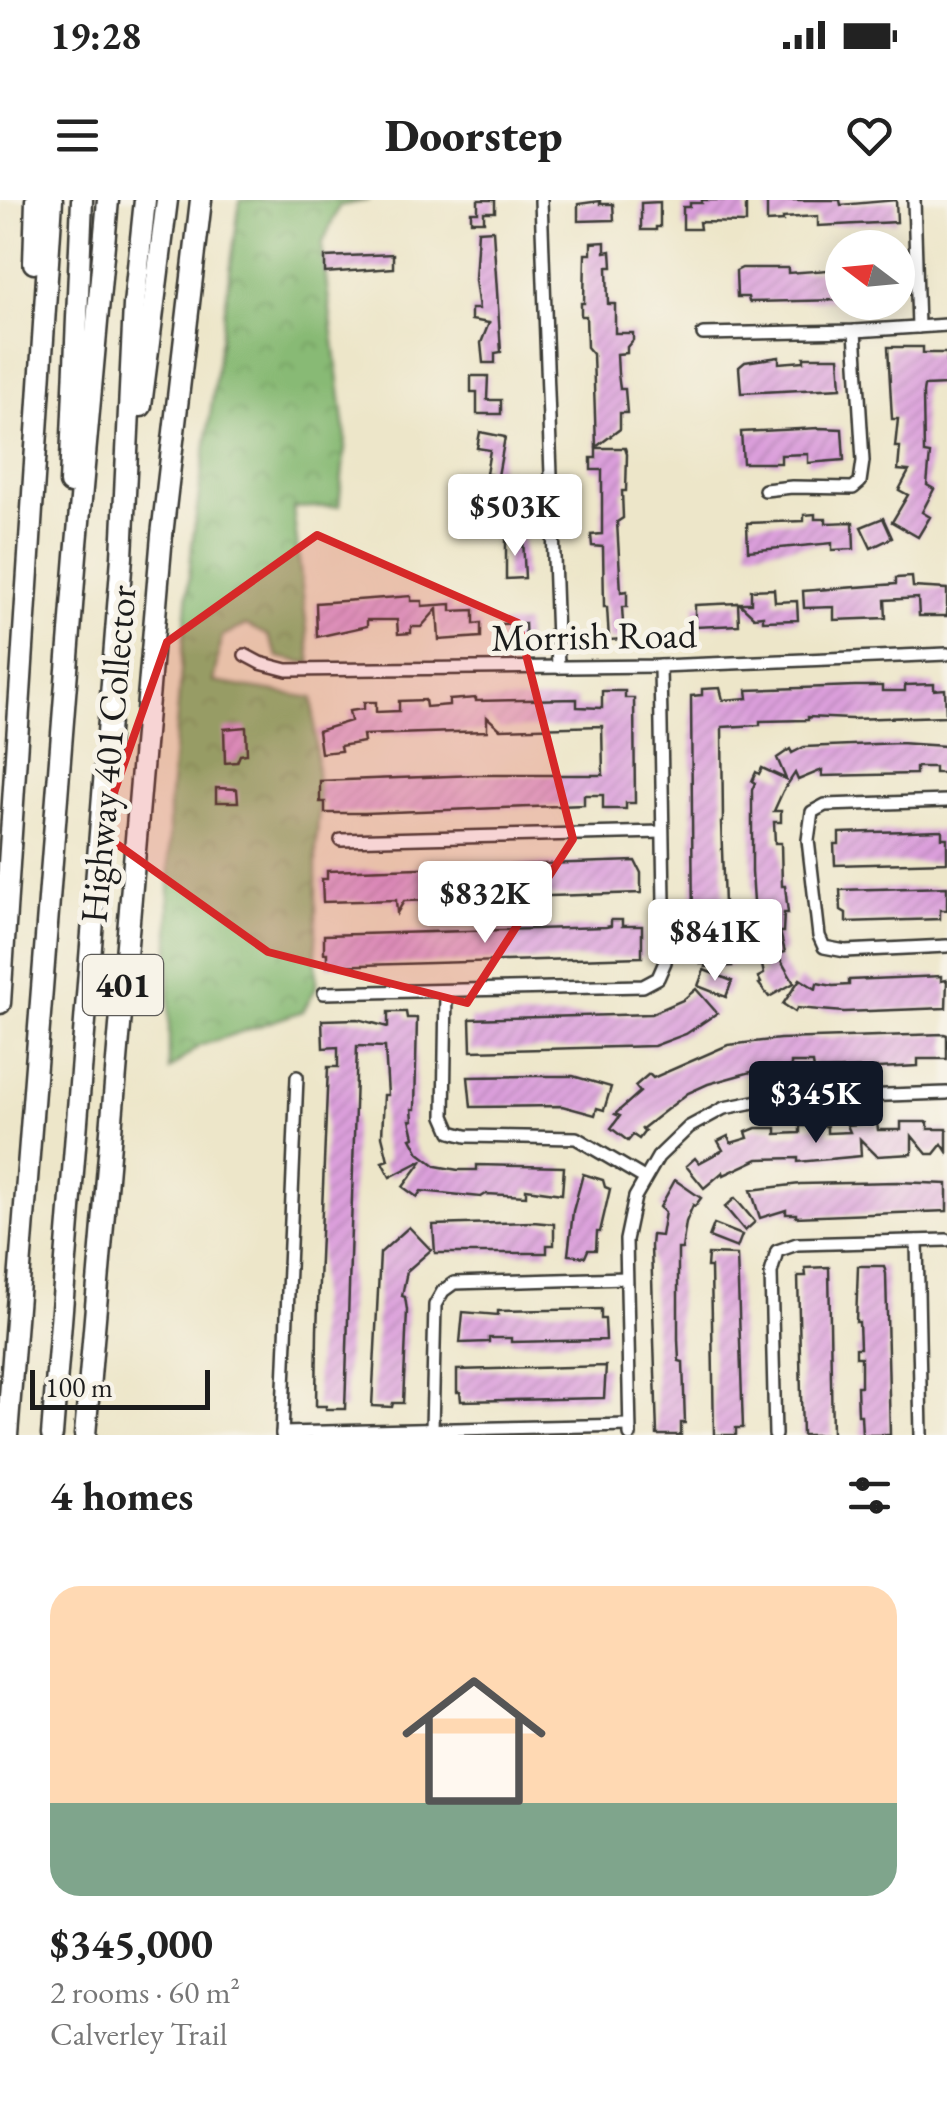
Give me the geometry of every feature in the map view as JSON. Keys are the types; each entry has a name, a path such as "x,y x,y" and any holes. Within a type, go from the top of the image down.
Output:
{"highway":[{"path":"36,200 34,294 40,356"},
{"path":"0,1003 52,200"},
{"path":"76,555 70,489 82,200"},
{"name":"401","path":"6,1435 108,200"},
{"name":"401","path":"52,1435 122,557 134,305 145,200"},
{"path":"122,557 167,200"},
{"name":"Highway 401 Collector","path":"84,1435 162,535 202,200"}],"street":[{"path":"541,200 558,667"},
{"path":"914,200 918,326"},
{"path":"703,334 947,325"},
{"path":"764,490 852,488 860,482 863,461 855,331"},
{"name":"Morrish Road","path":"245,655 260,664 287,670 660,666 947,654"},
{"path":"324,994 652,984 664,962 660,666"},
{"path":"947,801 825,805 812,812 808,840 819,936 824,947 845,951 947,946"},
{"path":"342,840 662,832"},
{"path":"446,992 444,1116 451,1132 466,1136 576,1138 644,1178"},
{"path":"297,1077 282,1434 630,1430 626,1278 629,1216 644,1178 658,1156 689,1127 724,1108 769,1099 947,1094"},
{"path":"775,1435 771,1272 777,1251 797,1244 947,1240"},
{"path":"917,1241 921,1435"},
{"path":"432,1430 435,1305 443,1291 454,1283 626,1278"}],"highlighted area":[{"path":"317,535 518,623 573,839 467,1003 268,952 100,832 167,642"}],"green space":[{"path":"240,200 370,200 339,206 322,245 346,438 339,506 293,508 311,664 278,657 268,636 246,625 222,636 213,682 313,698 319,809 316,988 303,1011 199,1046 169,1070 169,807 192,545"}],"building":[{"path":"478,200 495,200 495,212 484,212 484,221 471,221 471,212 478,212"},
{"path":"702,200 746,200 746,223 699,222 700,229 683,229 683,207"},
{"path":"767,200 840,200 841,205 896,200 897,222 818,226 818,216 767,222"},
{"path":"660,202 660,227 641,230 641,203"},
{"path":"578,204 613,204 614,220 578,221"},
{"path":"493,230 501,352 495,353 495,363 483,363 481,343 489,323 471,320 471,309 479,309 475,280 478,231"},
{"path":"605,242 605,252 611,251 612,267 607,267 608,304 615,304 615,333 633,333 633,340 627,353 617,354 627,413 620,413 620,429 596,447 593,354 587,347 586,316 581,316 581,303 585,254 591,254 591,243"},
{"path":"393,254 393,268 325,273 325,257"},
{"path":"825,270 825,300 749,302 748,297 737,297 736,271"},
{"path":"888,347 923,347 923,353 947,353 947,385 924,386 924,453 930,454 927,485 934,489 922,512 930,517 918,537 892,522 908,495 899,490 909,471 898,470 898,419 892,419"},
{"path":"779,357 779,363 804,361 804,357 839,357 841,388 741,393 739,367 745,362"},
{"path":"471,376 488,376 487,400 501,400 501,414 477,414 477,392 471,392"},
{"path":"842,429 844,460 808,463 808,454 781,455 781,463 743,463 741,432"},
{"path":"480,432 505,437 498,476 486,474 490,450 477,448"},
{"path":"596,448 625,448 627,454 623,518 617,522 621,592 627,591 627,607 622,607 624,639 609,640 603,547 592,546 591,535 602,534 602,470 591,470"},
{"path":"500,480 525,480 524,506 501,506"},
{"path":"815,514 815,519 826,519 826,523 853,522 854,549 832,550 832,543 748,551 747,523 804,521 804,515"},
{"path":"883,518 892,538 871,548 861,527"},
{"path":"506,538 523,538 525,578 506,579"},
{"path":"912,577 913,587 947,589 947,616 919,616 918,598 885,600 886,618 834,620 834,607 804,608 803,591 896,584 896,578"},
{"path":"774,589 775,602 797,601 798,620 763,621 763,616 754,617 739,603 751,603 751,590"},
{"path":"411,596 411,601 422,601 422,606 451,604 451,611 474,610 474,624 481,623 481,637 439,640 437,609 421,627 411,627 411,633 398,634 397,620 367,620 367,626 317,637 316,603"},
{"path":"738,603 739,625 695,627 695,605"},
{"path":"525,623 526,645 501,645 500,624"},
{"path":"934,684 934,690 945,689 946,716 808,717 722,727 725,932 732,966 701,964 700,945 696,945 696,931 693,932 691,696 702,695 702,689 720,688 723,700 748,698 747,690 882,686 882,691 905,691 905,685"},
{"path":"602,691 625,691 625,698 634,698 635,803 626,803 626,809 603,809 603,795 584,795 584,805 365,813 325,813 325,802 320,802 320,781 603,775 602,726 500,729 487,717 487,731 363,735 364,742 340,746 341,751 321,753 318,731 351,721 349,711 364,709 364,702 376,702 376,712 399,711 399,701 425,700 426,707 476,698 577,699 577,707 602,708"},
{"path":"246,727 247,754 240,755 237,762 225,763 224,729"},
{"path":"899,743 945,746 947,773 935,773 935,767 916,767 916,774 822,776 822,770 798,780 795,773 783,791 774,811 781,811 781,822 774,822 775,843 781,843 782,886 788,913 784,913 780,932 785,952 777,954 794,983 769,997 758,977 764,974 752,872 752,781 756,772 759,774 762,768 786,779 777,758 790,749 792,753 804,747"},
{"path":"216,788 237,789 238,802 216,802"},
{"path":"942,830 942,838 947,838 947,862 835,865 834,844 839,844 839,833"},
{"path":"635,861 641,873 641,893 404,901 397,913 396,900 323,902 322,879 327,879 327,871"},
{"path":"947,887 947,910 940,910 940,919 846,922 846,913 841,910 840,890"},
{"path":"611,920 622,920 622,926 642,926 642,957 327,966 324,953 324,935 606,927 611,926"},
{"path":"704,970 732,981 726,997 698,986"},
{"path":"941,976 941,981 947,980 946,1008 844,1012 797,1008 795,1012 783,1004 800,979 816,989 817,983 833,986 849,985 849,980"},
{"path":"696,989 717,1013 686,1034 654,1046 471,1051 470,1019 651,1014 683,1000"},
{"path":"388,1012 406,1012 407,1018 417,1018 415,1109 410,1120 414,1137 411,1138 419,1153 436,1166 458,1170 477,1170 477,1165 564,1167 562,1194 526,1189 526,1196 481,1197 421,1191 417,1197 403,1187 423,1160 390,1177 382,1162 388,1160 382,1136 384,1095 388,1095 385,1047 357,1046 345,1409 326,1409 316,1406 317,1330 328,1067 338,1067 338,1047 323,1048 322,1020 358,1019 388,1027"},
{"path":"944,1034 947,1059 918,1059 918,1066 814,1070 813,1063 791,1063 791,1071 751,1072 688,1093 642,1129 645,1131 639,1139 633,1135 628,1141 611,1128 620,1116 615,1114 640,1092 635,1086 649,1074 653,1078 728,1045 780,1039"},
{"path":"573,1076 611,1087 604,1110 597,1108 595,1115 562,1106 471,1107 468,1077"},
{"path":"901,1122 928,1122 928,1129 947,1129 947,1152 942,1144 934,1154 927,1154 912,1136 912,1154 877,1156 860,1139 861,1156 798,1162 798,1158 758,1159 724,1175 723,1172 704,1188 686,1166 695,1158 699,1163 723,1150 718,1141 728,1136 731,1143 748,1138 746,1132 756,1128 776,1128 776,1134 800,1133 800,1126 827,1126 827,1133 850,1132 847,1125 877,1123 878,1130 901,1130"},
{"path":"583,1174 603,1180 610,1189 597,1232 596,1250 588,1250 585,1257 568,1255 573,1211"},
{"path":"675,1180 701,1198 693,1205 682,1249 678,1249 678,1339 679,1361 683,1362 685,1423 681,1423 681,1435 657,1435 651,1246 652,1235 661,1236 665,1212 660,1207"},
{"path":"800,1184 947,1184 947,1211 796,1217 786,1214 786,1210 760,1218 751,1190"},
{"path":"735,1198 755,1222 745,1231 725,1207"},
{"path":"554,1224 554,1245 547,1245 547,1253 435,1253 433,1225"},
{"path":"714,1224 742,1235 737,1248 709,1237"},
{"path":"409,1227 431,1250 407,1271 402,1296 407,1310 403,1403 372,1406 380,1253"},
{"path":"708,1254 737,1255 743,1428 736,1428 736,1435 714,1435"},
{"path":"858,1266 884,1266 886,1274 890,1435 862,1435 858,1415"},
{"path":"829,1267 832,1435 802,1435 798,1276 806,1276 805,1268"},
{"path":"601,1309 606,1340 511,1342 511,1338 489,1338 489,1342 460,1343 463,1312 498,1315 498,1311"},
{"path":"606,1366 604,1398 461,1401 457,1392 457,1370"}]}
